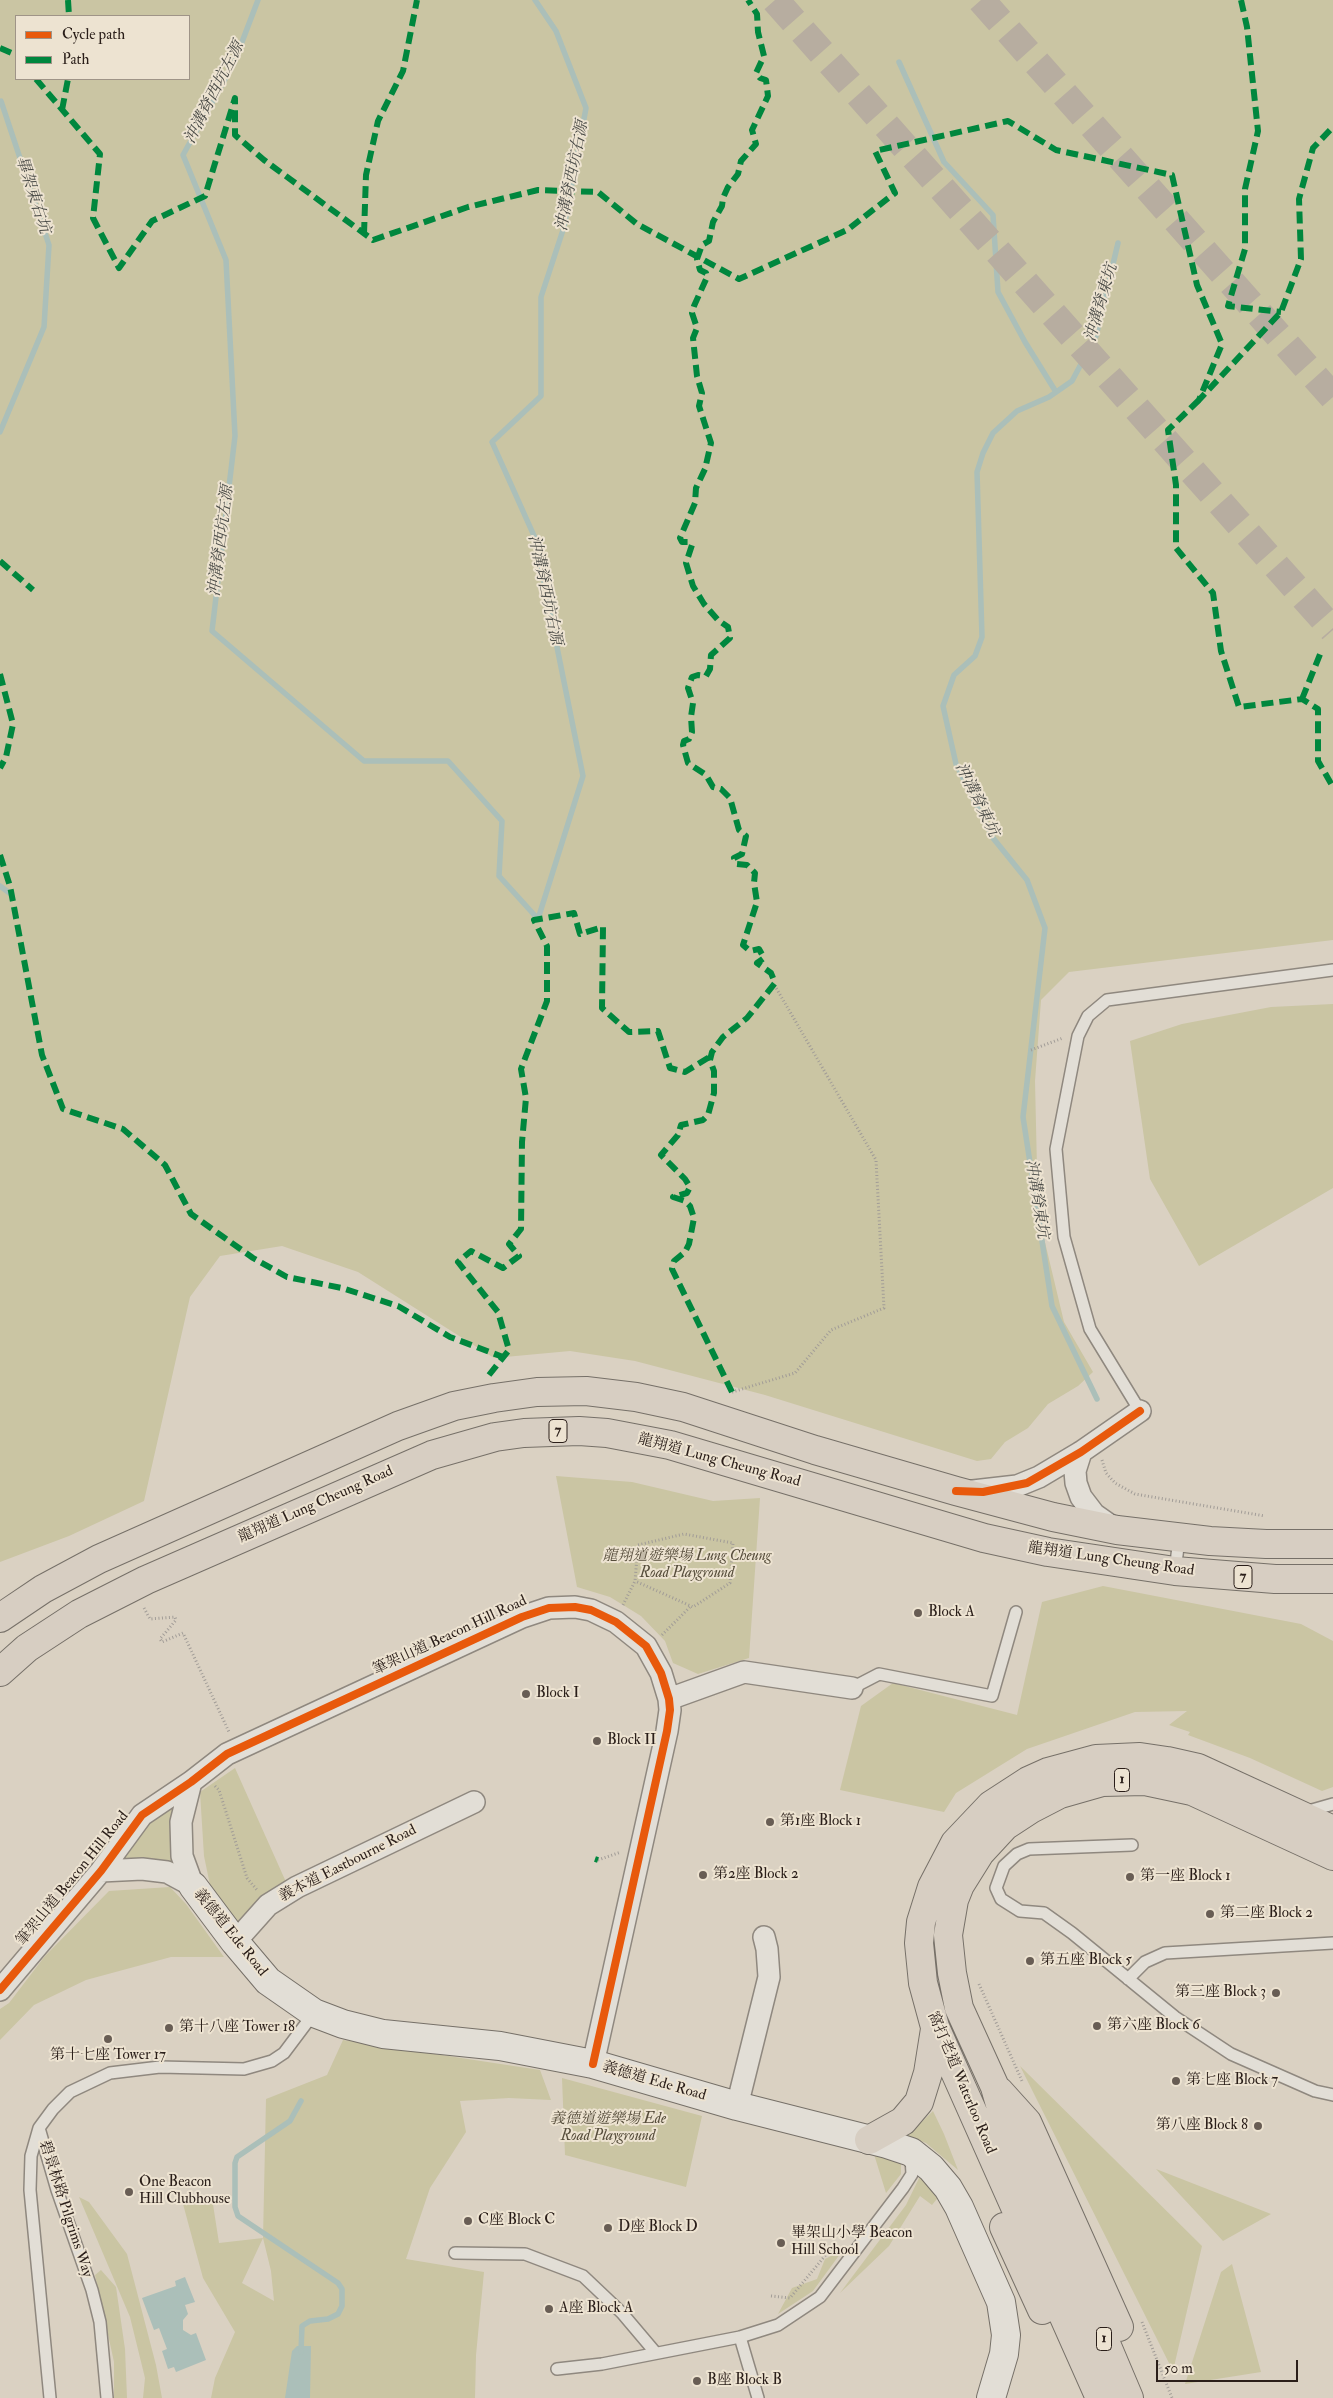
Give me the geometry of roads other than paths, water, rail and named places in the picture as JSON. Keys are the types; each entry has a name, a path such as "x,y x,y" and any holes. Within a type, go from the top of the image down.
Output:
{"highway":[{"name":"龍翔道 Lung Cheung Road","path":"0,1618 42,1589 99,1559 362,1442 425,1416 494,1398 537,1392 586,1391 636,1397 683,1407 815,1450 956,1491 1053,1517 1117,1530 1179,1539 1266,1544 1333,1544"},
{"name":"龍翔道 Lung Cheung Road","path":"0,1672 27,1648 79,1614 146,1580 425,1458 495,1437 524,1433 579,1431 607,1433 670,1445 984,1538 1055,1554 1175,1571 1275,1579 1333,1579"},
{"name":"窩打老道 Waterloo Road","path":"1129,2398 1065,2286 948,2058 935,2027 924,1990 919,1943 921,1922 932,1887 948,1854 963,1833 991,1805 1021,1785 1048,1772 1079,1762 1112,1758 1146,1758 1198,1768 1333,1830"},
{"name":"窩打老道 Waterloo Road","path":"1100,2398 1065,2286 1008,2132 995,2087 967,2027 957,2000 952,1974 948,1929 954,1900 967,1872 986,1846 1012,1821 1042,1803 1077,1788 1102,1782 1145,1780 1176,1786 1207,1797 1333,1856"},
{"path":"869,2140 903,2121 919,2102 928,2073 935,2027"},
{"path":"948,2058 950,2095 955,2115 1082,2398"},
{"path":"995,2087 1027,2122 1115,2316 1148,2398"}],"street":[{"path":"1117,1530 1094,1514 1081,1498 1076,1483 1075,1471 1091,1454 1140,1411"},
{"path":"956,1491 983,1492 1017,1486 1091,1454"},
{"name":"筆架山道 Beacon Hill Road","path":"0,1990 101,1871 142,1815 228,1754 522,1616 549,1608 569,1607 591,1610 627,1629 646,1646 654,1657 664,1679 669,1699 667,1731 593,2064"},
{"path":"669,1699 744,1672 852,1688"},
{"name":"義德道 Ede Road","path":"191,1782 180,1822 182,1856 193,1886 234,1942 268,1981 314,2014 379,2033 500,2046 593,2064 838,2136 869,2140 911,2152 931,2168 948,2188 963,2216 1001,2302 1006,2335 1004,2354 991,2398"},
{"name":"義本道 Eastbourne Road","path":"234,1942 268,1905 297,1887 474,1802"},
{"path":"101,1871 142,1869 167,1872 193,1886"},
{"path":"737,2106 769,1976 764,1937"}],"lane":[{"path":"1140,1411 1090,1330 1064,1237 1056,1150 1078,1036 1088,1016 1107,1000 1333,970"},
{"path":"1175,1571 1179,1539"},
{"path":"852,1688 879,1674 992,1696 1016,1612"},
{"path":"1298,1814 1333,1804"},
{"path":"1132,1845 1029,1849 1017,1854 1004,1866 996,1888 1000,1899 1020,1911 1044,1913 1175,2018 1231,2054 1315,2090 1333,2095"},
{"path":"1128,1979 1152,1956 1165,1953 1333,1943"},
{"name":"碧景林路 Pilgrims Way","path":"107,2398 100,2322 92,2290 57,2190 39,2128 53,2109 70,2092 110,2073 160,2067 244,2069 272,2061 284,2053 314,2014"},
{"path":"39,2128 31,2156 30,2190 50,2398"},
{"path":"556,2369 602,2364 655,2352 740,2337 778,2325 820,2297 886,2212 912,2174 911,2152"},
{"path":"455,2253 525,2254 583,2276 622,2313 655,2352"},
{"path":"740,2337 758,2398"}],"water":[{"path":"185,2277 195,2302 185,2305 188,2314 183,2320 183,2330 191,2335 196,2333 206,2360 176,2372 174,2367 168,2369 162,2351 167,2349 159,2328 154,2330 142,2298 176,2286 175,2281"},
{"path":"297,2346 311,2346 310,2398 285,2398 292,2351"}],"waterway":[{"name":"沖溝脊西坑左源","path":"258,0 234,63 183,155 226,260 235,436 212,631 364,761 448,761 502,821 499,876 538,919"},
{"name":"沖溝脊西坑右源","path":"535,0 556,31 586,108 564,227 541,297 541,396 492,442 535,538 583,776 538,919"},
{"path":"899,62 944,162 993,215 998,292 1025,342 1056,392"},
{"name":"畢架東右坑","path":"0,432 44,327 49,245 1,101"},
{"name":"沖溝脊東坑","path":"1097,1399 1052,1306 1023,1117 1045,928 1027,880 993,838 956,764 943,706 954,675 975,656 982,637 977,472 983,453 993,433 1017,411 1049,397 1072,381 1096,336 1118,243"},
{"path":"0,886 11,894"},
{"path":"301,2101 290,2121 237,2157 235,2163 235,2207 238,2216 338,2283 342,2289 342,2306 338,2314 328,2319 310,2321 302,2326 301,2352"}],"tunnel":[{"path":"775,0 1333,630"},
{"path":"981,0 1333,397"}],"place":[{"name":"Block A","path":"918,1613"},
{"name":"Block I","path":"526,1694"},
{"name":"Block II","path":"597,1741"},
{"name":"第1座 Block 1","path":"770,1822"},
{"name":"第2座 Block 2","path":"703,1875"},
{"name":"第一座 Block 1","path":"1130,1877"},
{"name":"第二座 Block 2","path":"1210,1914"},
{"name":"第五座 Block 5","path":"1030,1961"},
{"name":"第三座 Block 3","path":"1276,1993"},
{"name":"第六座 Block 6","path":"1097,2026"},
{"name":"第十八座 Tower 18","path":"169,2028"},
{"name":"第十七座 Tower 17","path":"108,2039"},
{"name":"第七座 Block 7","path":"1176,2081"},
{"name":"第八座 Block 8","path":"1258,2126"},
{"name":"One Beacon Hill Clubhouse","path":"129,2192"},
{"name":"C座 Block C","path":"468,2221"},
{"name":"D座 Block D","path":"608,2228"},
{"name":"畢架山小學 Beacon Hill School","path":"781,2243"},
{"name":"A座 Block A","path":"549,2309"},
{"name":"B座 Block B","path":"697,2381"}],"park label":[{"name":"龍翔道遊樂場 Lung Cheung Road Playground","path":"687,1566"},
{"name":"義德道遊樂場 Ede Road Playground","path":"608,2128"}]}
